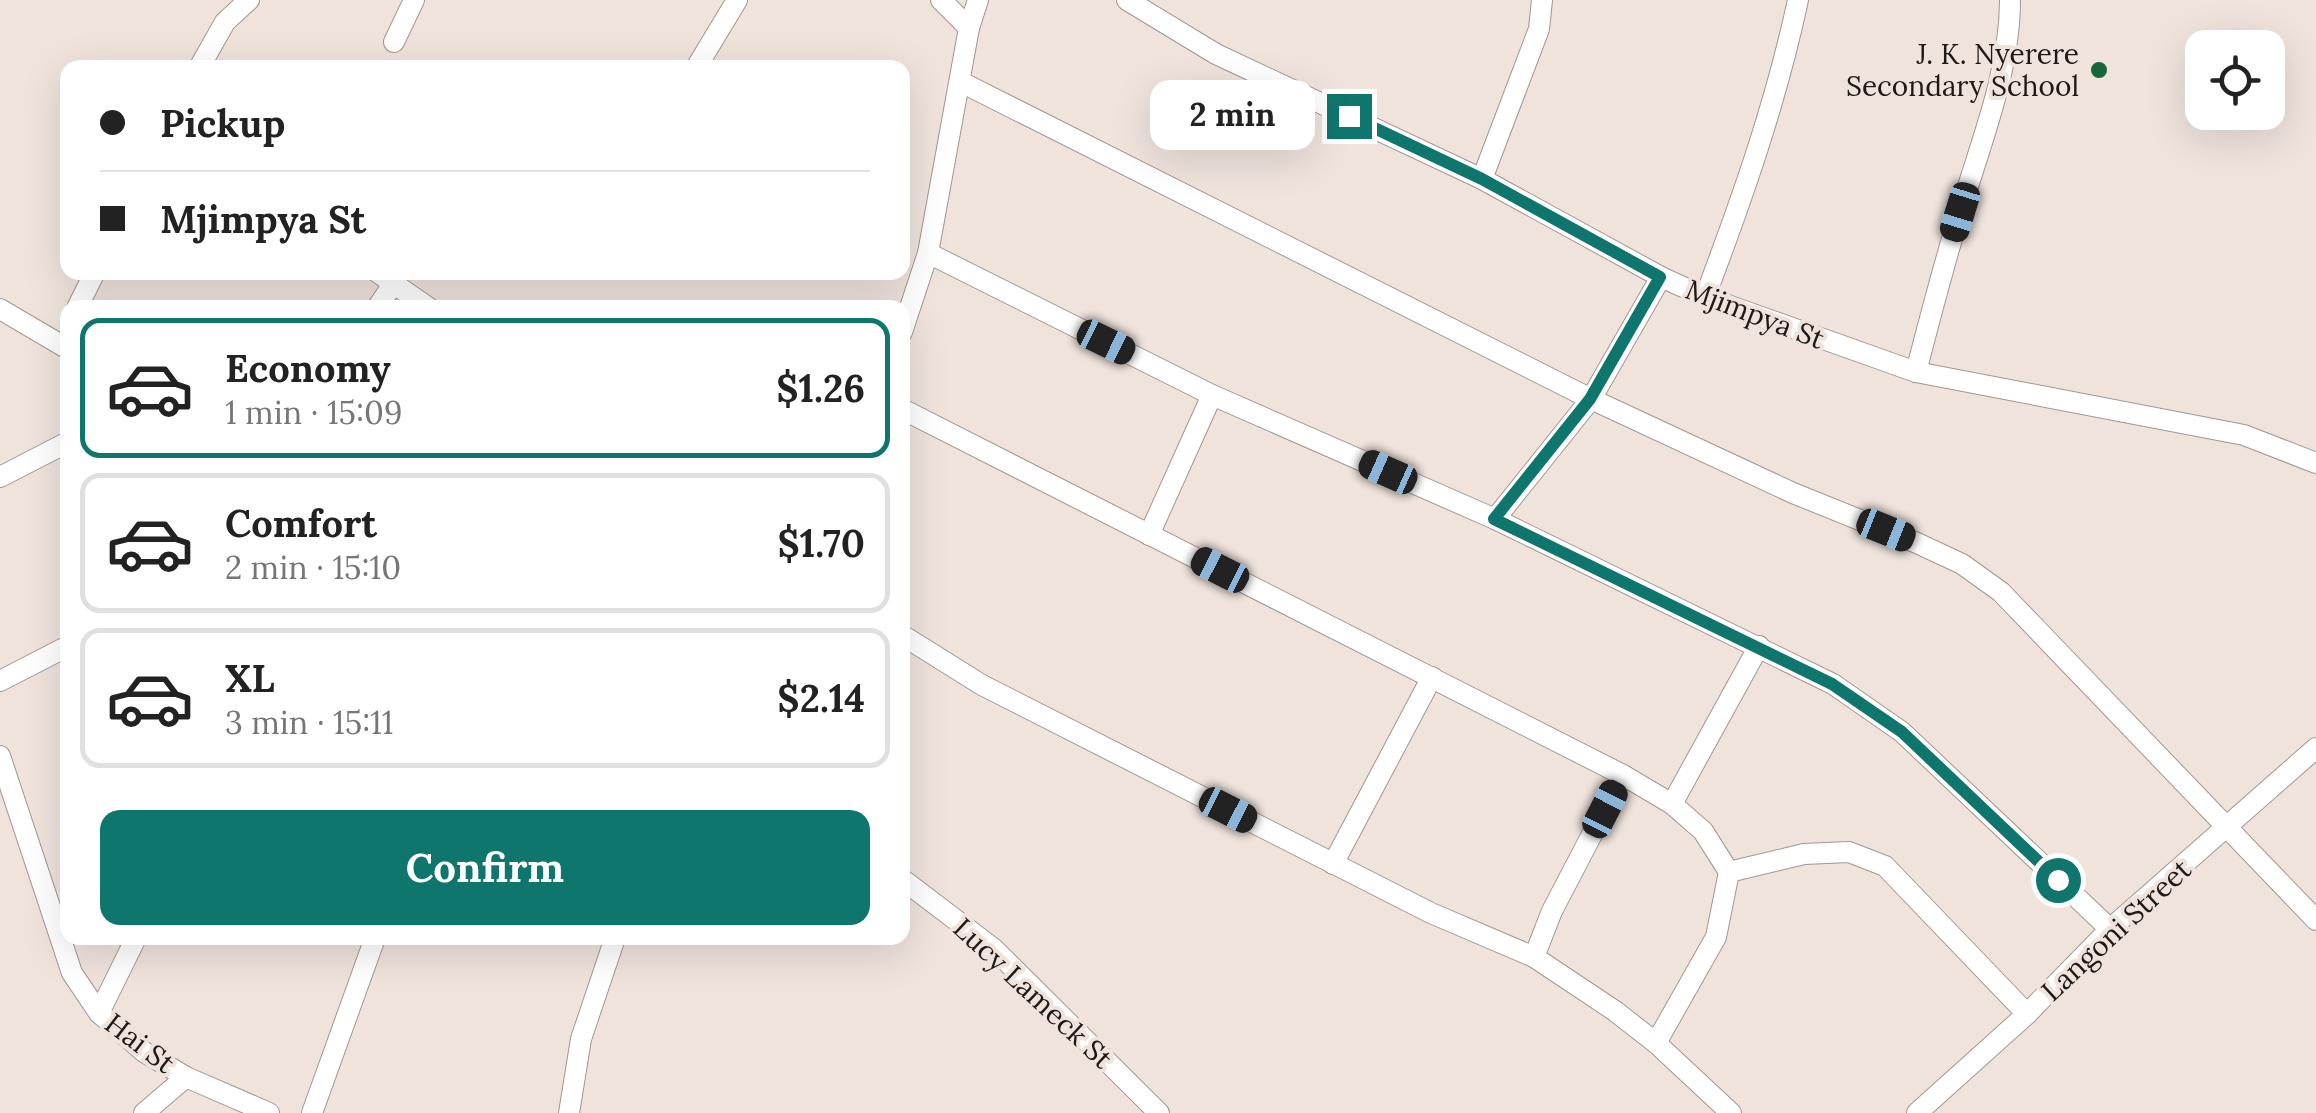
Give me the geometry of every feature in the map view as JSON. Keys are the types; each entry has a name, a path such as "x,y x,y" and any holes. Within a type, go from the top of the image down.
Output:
{"street":[{"path":"204,60 225,22 250,0"},
{"path":"394,42 414,0"},
{"path":"701,60 736,0"},
{"path":"941,0 969,28"},
{"path":"910,308 928,254 969,28 978,0"},
{"name":"Mjimpya St","path":"1127,0 1216,54 1482,179 1660,277 1705,297 1916,372 2244,435 2316,463"},
{"path":"1482,179 1540,29 1542,0"},
{"path":"1705,297 1751,177 1798,0"},
{"path":"1916,372 1990,112 2010,27 2010,0"},
{"path":"962,82 1590,399 1792,493 1962,564 2001,592 2316,920"},
{"path":"928,254 1212,394 1494,519 1832,684 1902,732 2110,929"},
{"path":"1494,519 1590,399 1660,277"},
{"path":"388,280 417,300"},
{"path":"0,309 60,337"},
{"path":"1149,535 1212,394"},
{"path":"910,413 1432,677 1672,804 1703,831 1728,872 1716,937 1656,1043"},
{"path":"0,477 60,446"},
{"path":"910,640 982,685 1430,913 1534,957 1656,1043 1730,1113"},
{"path":"1672,804 1758,646"},
{"path":"0,680 60,650"},
{"path":"1334,864 1432,677"},
{"name":"Langoni Street","path":"1917,1113 2027,1014 2110,929 2316,748"},
{"name":"Hai St","path":"0,756 60,937"},
{"path":"1534,957 1552,911 1622,775"},
{"path":"1728,872 1804,854 1849,852 1885,866 2027,1014"},
{"name":"Lucy Lameck St","path":"910,884 994,950 1160,1113"},
{"name":"Hai St","path":"63,945 72,973 99,1014 144,1052 186,1077 269,1113"},
{"path":"99,1014 133,945"},
{"path":"312,1113 372,945"},
{"path":"569,1113 581,1039 614,945"},
{"path":"144,1113 186,1077"}],"place":[{"name":"J. K. Nyerere Secondary School","path":"2099,70"}],"route":[{"path":"1349,116 1482,179 1660,277 1590,399 1494,519 1832,684 1902,732 2058,880"}]}
